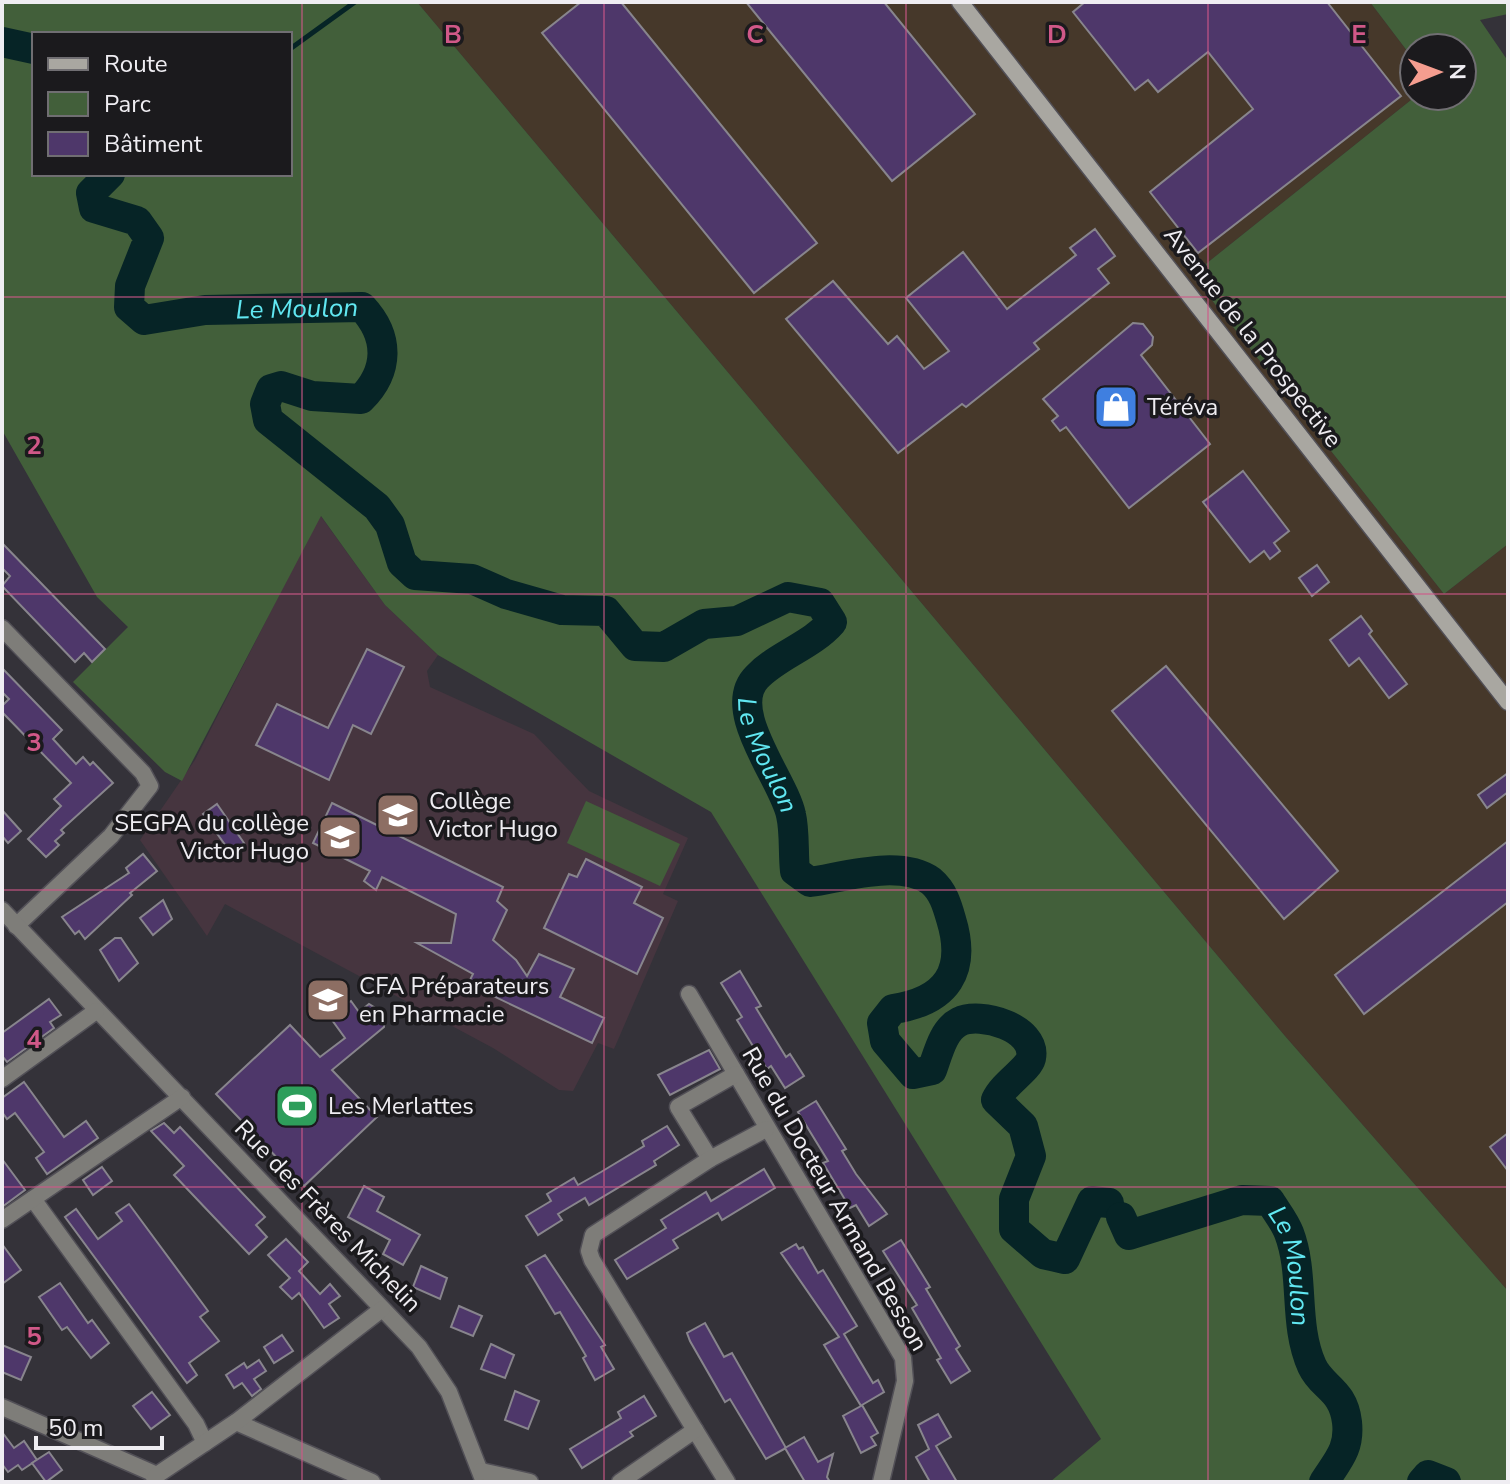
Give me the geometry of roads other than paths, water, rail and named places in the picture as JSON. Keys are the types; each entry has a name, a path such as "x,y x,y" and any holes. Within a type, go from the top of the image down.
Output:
{"main road":[{"name":"Avenue de la Prospective","path":"960,2 1508,702"}],"street":[{"path":"2,628 143,773 150,786 111,836 16,926"},
{"name":"Rue des Frères Michelin","path":"2,910 419,1347 449,1392 483,1476"},
{"name":"Rue du Docteur Armand Besson","path":"689,994 766,1129 845,1254 903,1358 905,1381 881,1482"},
{"path":"2,1079 96,1011"},
{"path":"710,1159 678,1107 736,1074"},
{"path":"2,1220 182,1097"},
{"path":"727,1482 589,1251 597,1230 710,1159 766,1129"},
{"path":"33,1199 196,1424 205,1443"},
{"path":"2,1407 156,1478 236,1422 382,1309"},
{"path":"236,1422 372,1482"},
{"path":"620,1482 695,1430"},
{"path":"483,1476 530,1482"}],"waterway":[{"path":"292,48 355,2"},
{"name":"Le Moulon","path":"2,42 32,49"},
{"name":"Le Moulon","path":"108,176 91,193 94,208 137,221 149,238 130,286 129,307 144,320 205,310 362,307 371,318 381,342 381,365 377,377 361,399 312,396 281,386 271,389 265,404 268,420 377,507 390,525 402,563 415,575 472,579 506,594 562,610 606,611 635,646 664,647 704,624 737,621 788,597 820,603 832,622 757,677 749,691 747,708 751,726 791,815 795,871 810,882 872,871 904,871 935,885 942,894 951,919 955,937 954,968 939,991 912,1005 893,1009 882,1023 885,1041 913,1074 932,1070 945,1036 959,1022 968,1019 993,1021 1016,1031 1025,1038 1031,1058 996,1100 1023,1126 1031,1156 1014,1199 1014,1229 1043,1254 1065,1259 1092,1201 1109,1203"},
{"name":"Le Moulon","path":"1121,1217 1129,1235 1242,1200 1270,1201 1287,1229 1294,1249 1306,1350 1316,1373 1337,1396 1345,1411 1345,1447 1324,1482"},
{"name":"Le Moulon","path":"1422,1482 1428,1475 1446,1482"}],"place":[{"name":"Téréva","path":"1116,407"},
{"name":"Collège Victor Hugo","path":"398,815"},
{"name":"SEGPA du collège Victor Hugo","path":"340,837"},
{"name":"CFA Préparateurs en Pharmacie","path":"328,1000"},
{"name":"Les Merlattes","path":"297,1106"}]}
